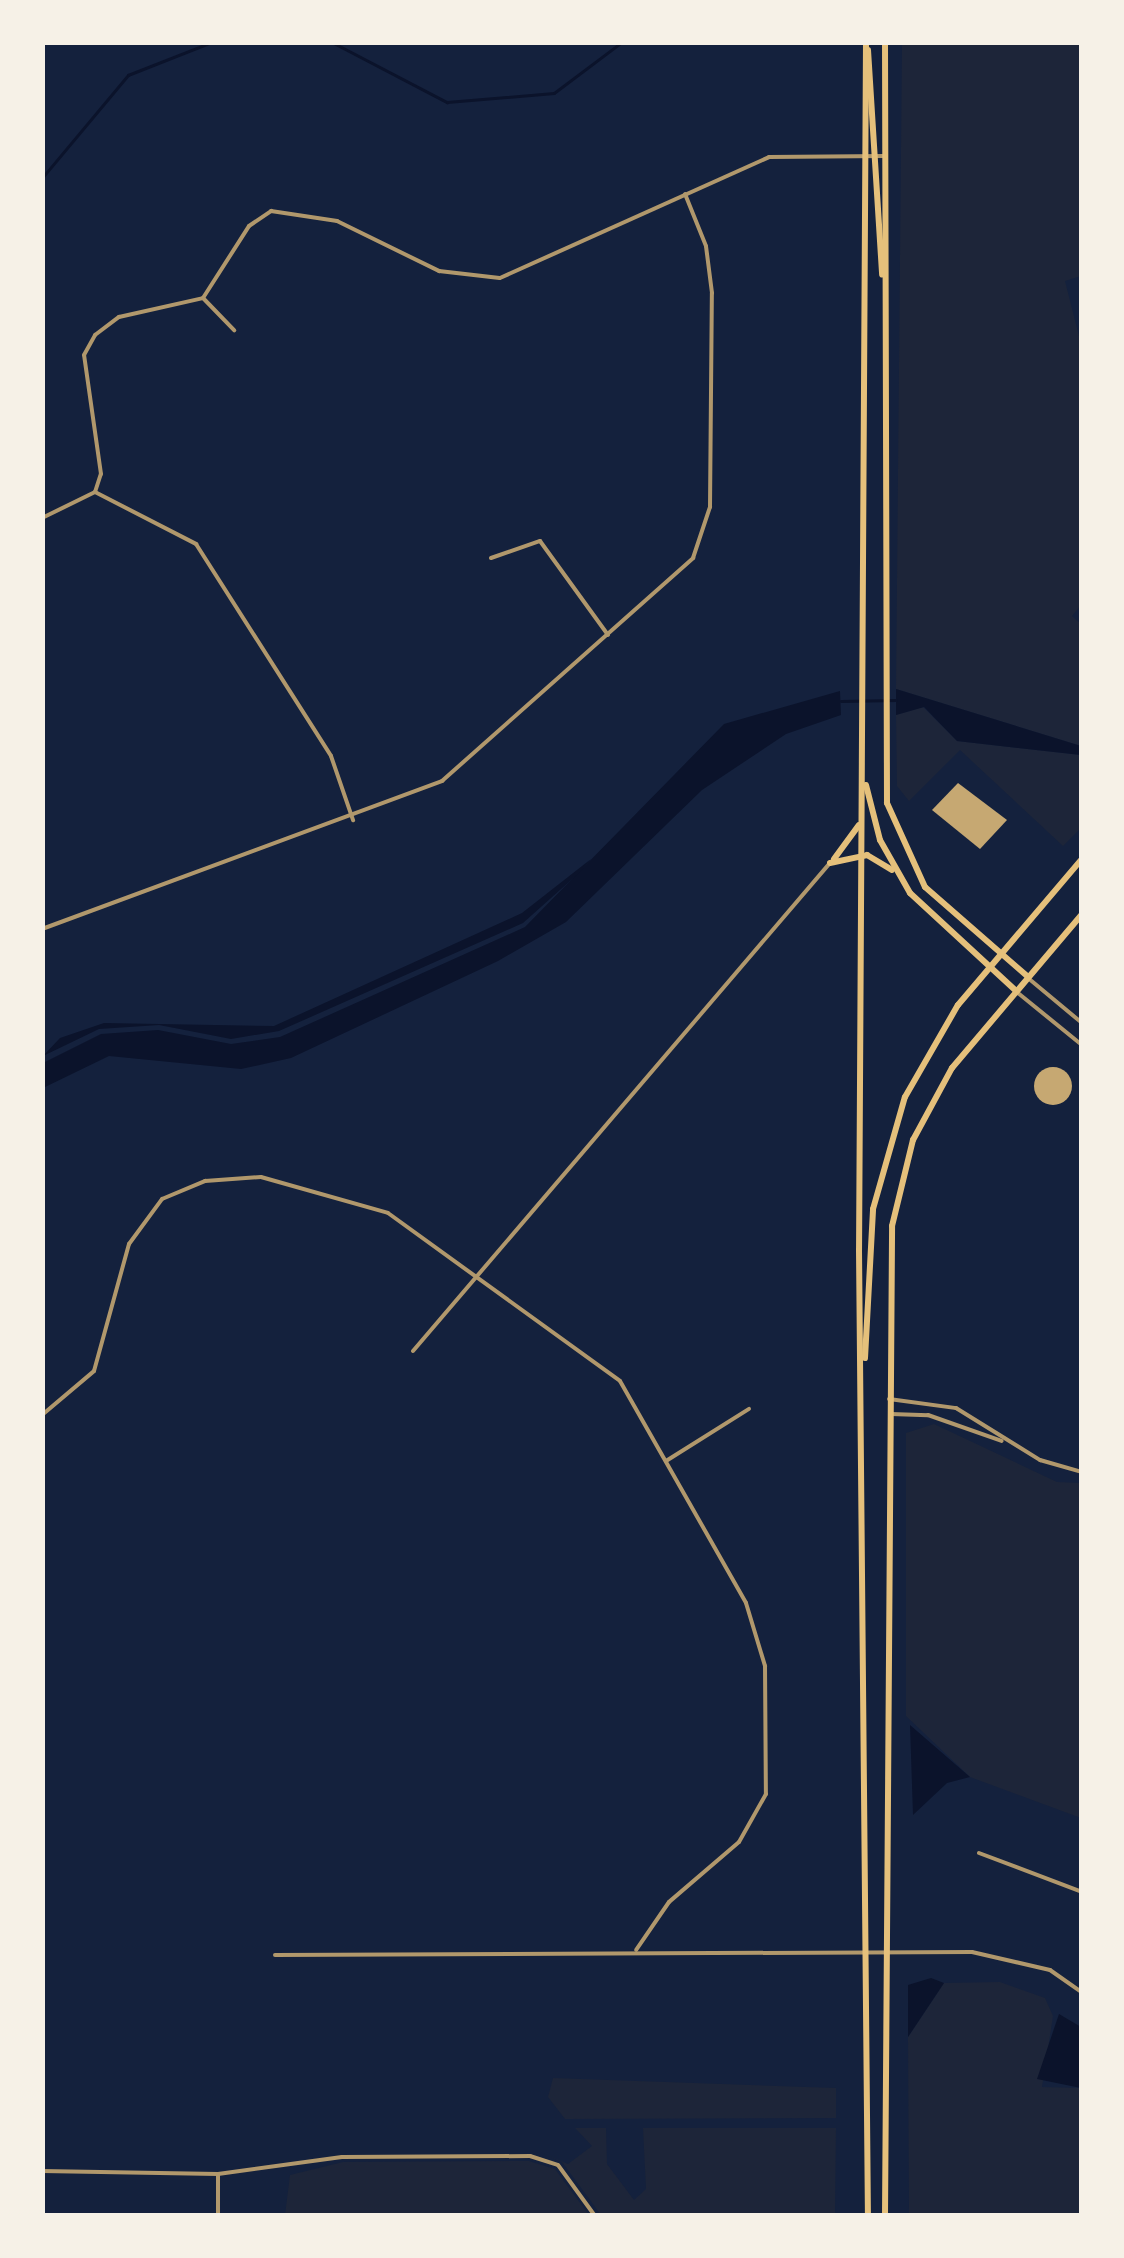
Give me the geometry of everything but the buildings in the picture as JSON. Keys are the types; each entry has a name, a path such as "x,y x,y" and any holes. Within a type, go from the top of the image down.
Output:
{"main road":[{"path":"885,42 887,803 904,855 940,904 1028,977"},
{"path":"866,44 885,281"},
{"path":"866,44 861,854 868,2216"},
{"path":"864,774 898,874"},
{"path":"830,863 862,819"},
{"path":"830,863 861,854 898,874 988,969 1015,990"},
{"path":"863,1470 866,1273 881,1166 926,1056 988,969 1082,859"},
{"path":"885,2216 888,1261 900,1182 937,1092 1015,990 1082,914"}],"street":[{"path":"94,492 101,444 84,355 94,335 119,316 203,298 249,226 271,211 337,221 438,271 500,278 769,157 885,156"},
{"path":"42,929 354,820 442,781 693,558 707,526 711,266 685,194"},
{"path":"203,298 234,330"},
{"path":"42,518 94,492"},
{"path":"94,492 196,544 330,756 354,820"},
{"path":"491,558 540,541 608,635"},
{"path":"413,1351 830,863"},
{"path":"1028,977 1082,1024"},
{"path":"1015,990 1082,1046"},
{"path":"42,1415 94,1371 129,1244 162,1200 205,1180 261,1177 388,1213 620,1381 746,1604 764,1666 766,1794 739,1842 669,1902 636,1950"},
{"path":"889,1399 956,1408 1007,1442"},
{"path":"666,1461 749,1408"},
{"path":"889,1414 928,1416 1082,1472"},
{"path":"979,1853 1082,1892"},
{"path":"276,1955 636,1950 1000,1956 1082,1992"},
{"path":"42,2171 218,2174 342,2157 530,2156 558,2165 595,2216"},
{"path":"218,2174 218,2216"}],"shaded area":[{"path":"902,43 1081,43 1081,276 1065,281 1082,348 1082,604 1072,616 1081,624 1081,746 896,689"},
{"path":"896,689 1081,746 1081,755 957,741 924,707 896,715"},
{"path":"840,691 841,715 786,734 702,790 566,922 498,961 291,1058 241,1069 109,1056 43,1088 43,1063 101,1034 158,1030 231,1044 280,1037 525,927 724,724"},
{"path":"923,707 957,741 1081,755 1081,828 1063,846 960,750 909,801 897,786 896,715"},
{"path":"591,859 523,923 279,1031 231,1039 159,1025 99,1029 43,1056 60,1038 104,1023 274,1026 522,913"},
{"path":"934,1424 1057,1482 1081,1483 1081,1818 970,1777 906,1716 906,1433"},
{"path":"910,1725 970,1777 947,1783 913,1815"},
{"path":"931,1978 944,1983 908,2037 908,1985"},
{"path":"1000,1982 1045,1998 1053,2016 1042,2087 1081,2088 1081,2215 909,2215 908,2037 944,1983"},
{"path":"1059,2014 1081,2027 1081,2088 1037,2079"},
{"path":"553,2078 836,2088 836,2118 565,2119 548,2097"},
{"path":"575,2128 606,2128 607,2164 634,2200 646,2189 643,2128 836,2128 835,2215 601,2215 562,2162 540,2152 568,2164 592,2146"},
{"path":"529,2161 555,2169 589,2215 285,2215 290,2175 343,2162"}],"waterway":[{"path":"42,178 128,75 212,42"},
{"path":"332,42 447,102 554,93 622,42"},
{"path":"841,701 896,700"}]}
